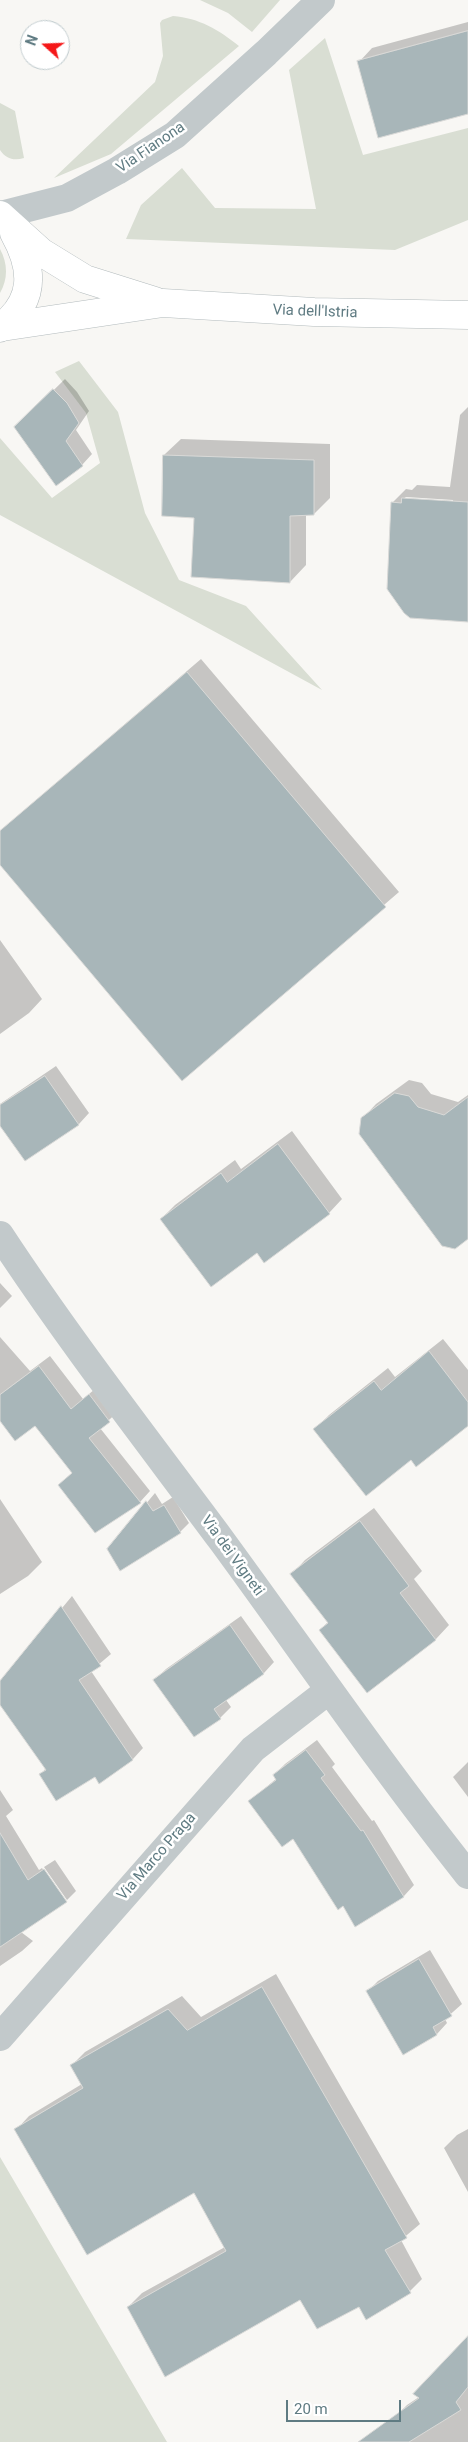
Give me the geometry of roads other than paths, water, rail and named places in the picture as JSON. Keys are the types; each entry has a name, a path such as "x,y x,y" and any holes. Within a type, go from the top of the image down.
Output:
{"main road":[{"name":"Via dell'Istria","path":"0,215 41,252 85,279 163,303"},
{"name":"Via dell'Istria","path":"0,215 24,251 29,267 28,286 22,302 14,316 1,328"},
{"name":"Via dell'Istria","path":"1,328 163,303 314,312 468,316"}],"street":[{"name":"Via Fianona","path":"0,215 67,198 117,171 175,135 266,53 321,0"},
{"name":"Via dei Vigneti","path":"0,1234 36,1290 224,1544 328,1691 417,1811 468,1875"},
{"name":"Via Marco Praga","path":"0,2037 253,1749 328,1691"}]}
